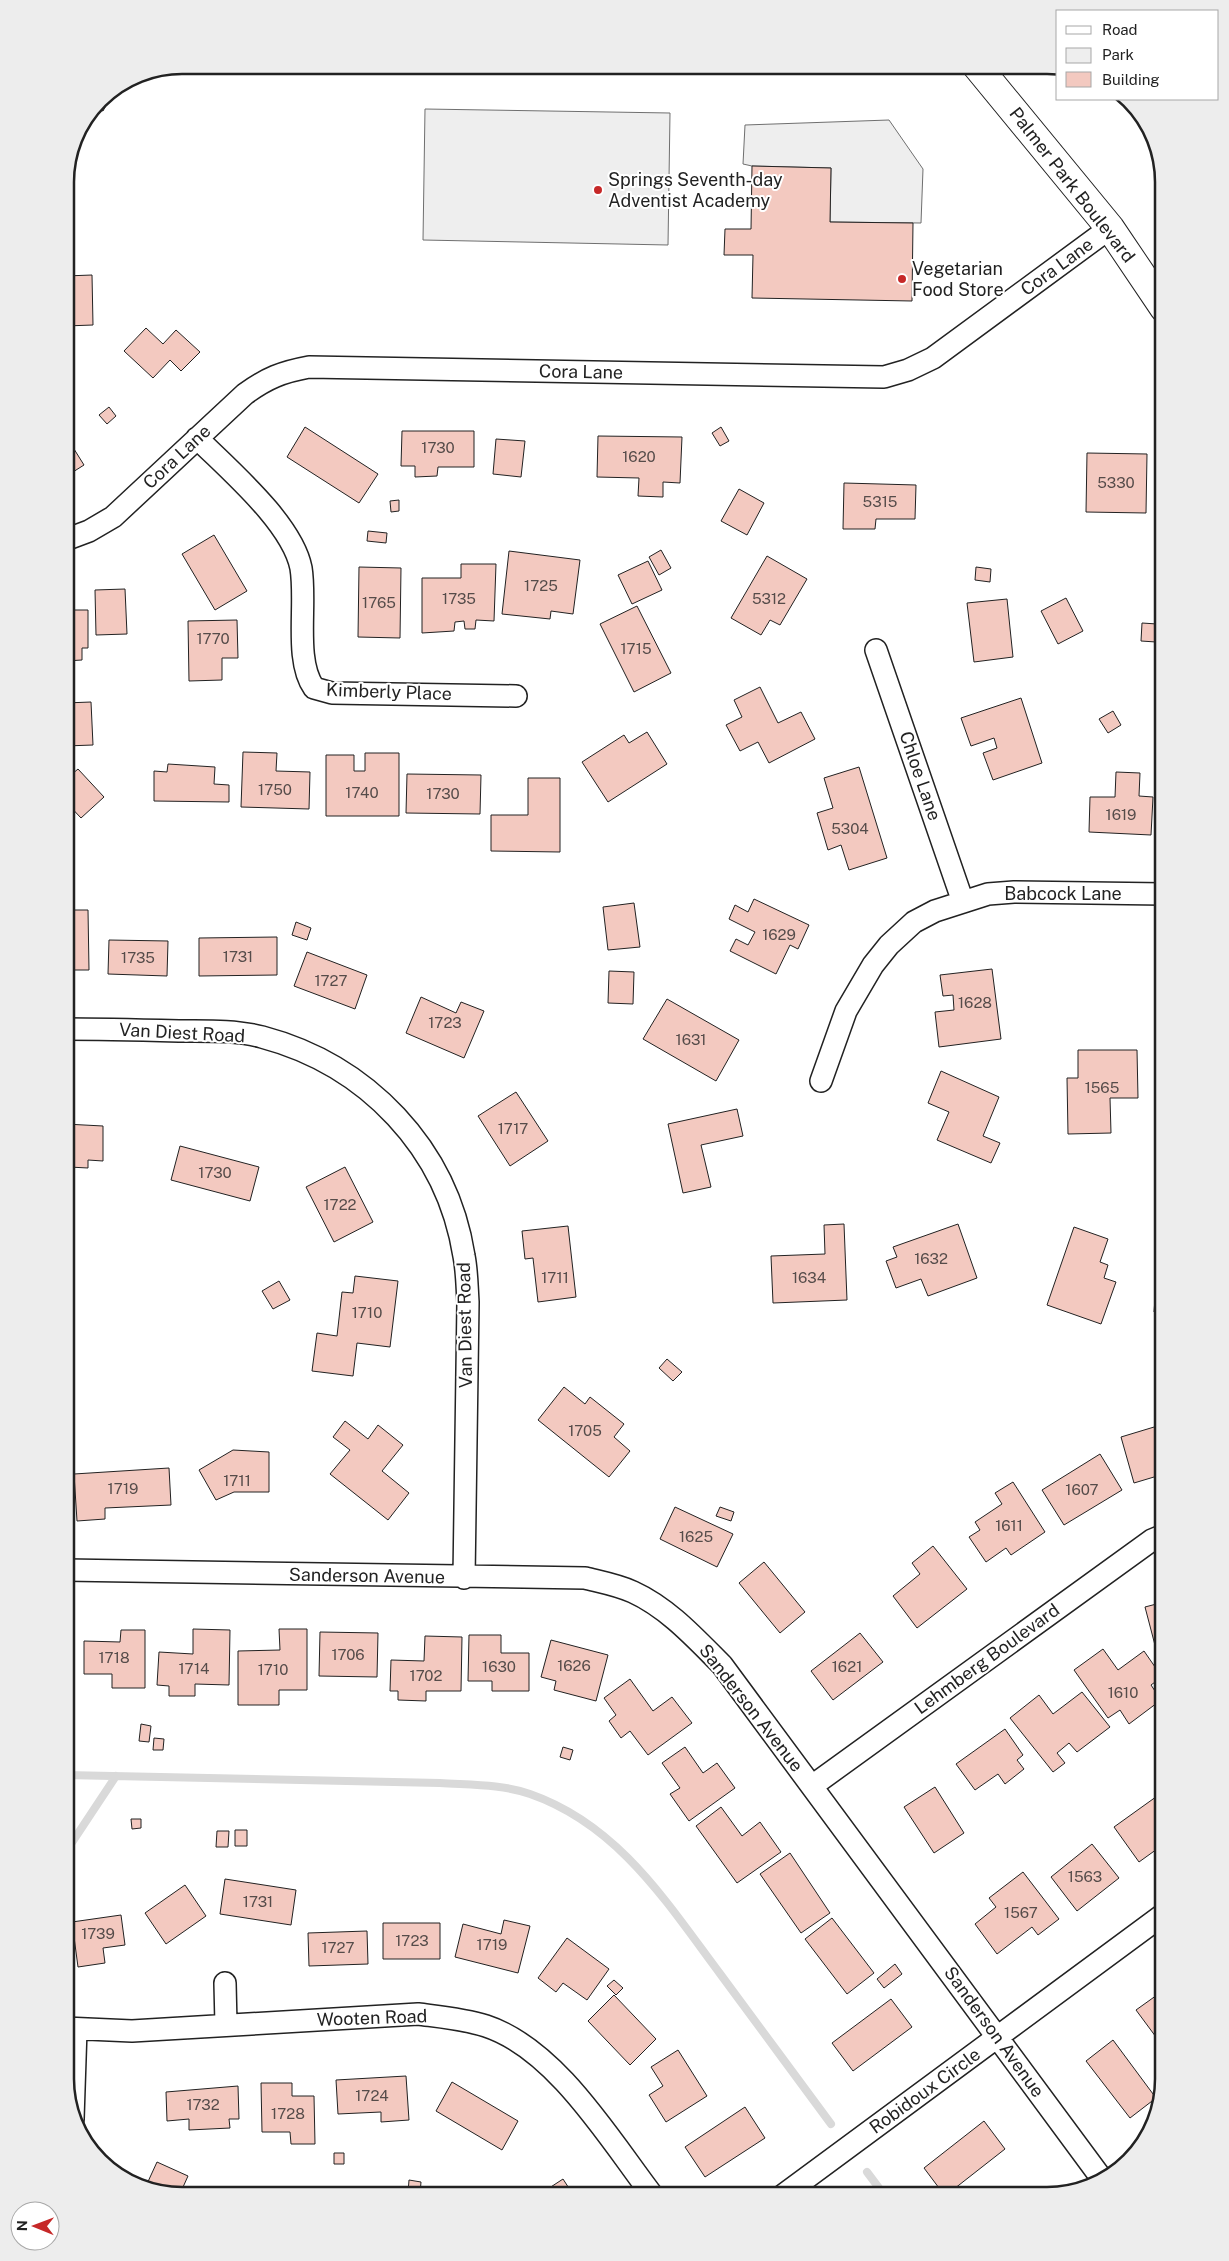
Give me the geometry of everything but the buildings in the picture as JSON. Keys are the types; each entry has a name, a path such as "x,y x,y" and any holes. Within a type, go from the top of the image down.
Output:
{"main road":[{"name":"Palmer Park Boulevard","path":"983,74 1110,228 1155,295"}],"street":[{"name":"Cora Lane","path":"74,537 89,531 113,516 245,394 264,380 285,371 310,367 884,376 908,370 933,358 1110,228"},
{"name":"Kimberly Place","path":"197,438 271,513 288,538 300,567 303,596 304,661 306,678 314,688 332,693 516,696"},
{"name":"Chloe Lane","path":"876,650 964,902"},
{"name":"Babcock Lane","path":"821,1081 846,1011 873,965 889,945 914,922 935,910 988,894 1014,892 1155,894"},
{"name":"Van Diest Road","path":"74,1029 225,1032 261,1037 297,1048 332,1065 361,1083 391,1109 416,1140 437,1173 454,1216 464,1256 468,1302 464,1578"},
{"name":"Lehmberg Boulevard","path":"812,1786 1155,1539"},
{"name":"Sanderson Avenue","path":"74,1570 464,1578 585,1578 633,1592 655,1604 689,1632 722,1665 1098,2174"},
{"name":"Robidoux Circle","path":"794,2187 1155,1921"},
{"path":"225,1983 226,2025"},
{"name":"Wooten Road","path":"74,2028 132,2031 418,2014 455,2018 488,2026 520,2044 572,2088 646,2187"}],"green space":[{"path":"425,109 670,113 668,245 423,240"},
{"path":"889,120 923,169 921,223 830,222 831,168 752,166 743,164 745,125"}],"waterway":[{"path":"74,1775 474,1785 519,1791 562,1808 590,1825 639,1869 681,1921 831,2124"},
{"path":"74,1839 116,1776"},
{"path":"867,2172 878,2187"}],"place":[{"name":"Springs Seventh-day Adventist Academy","path":"598,190"},
{"name":"Vegetarian Food Store","path":"902,279"}]}
